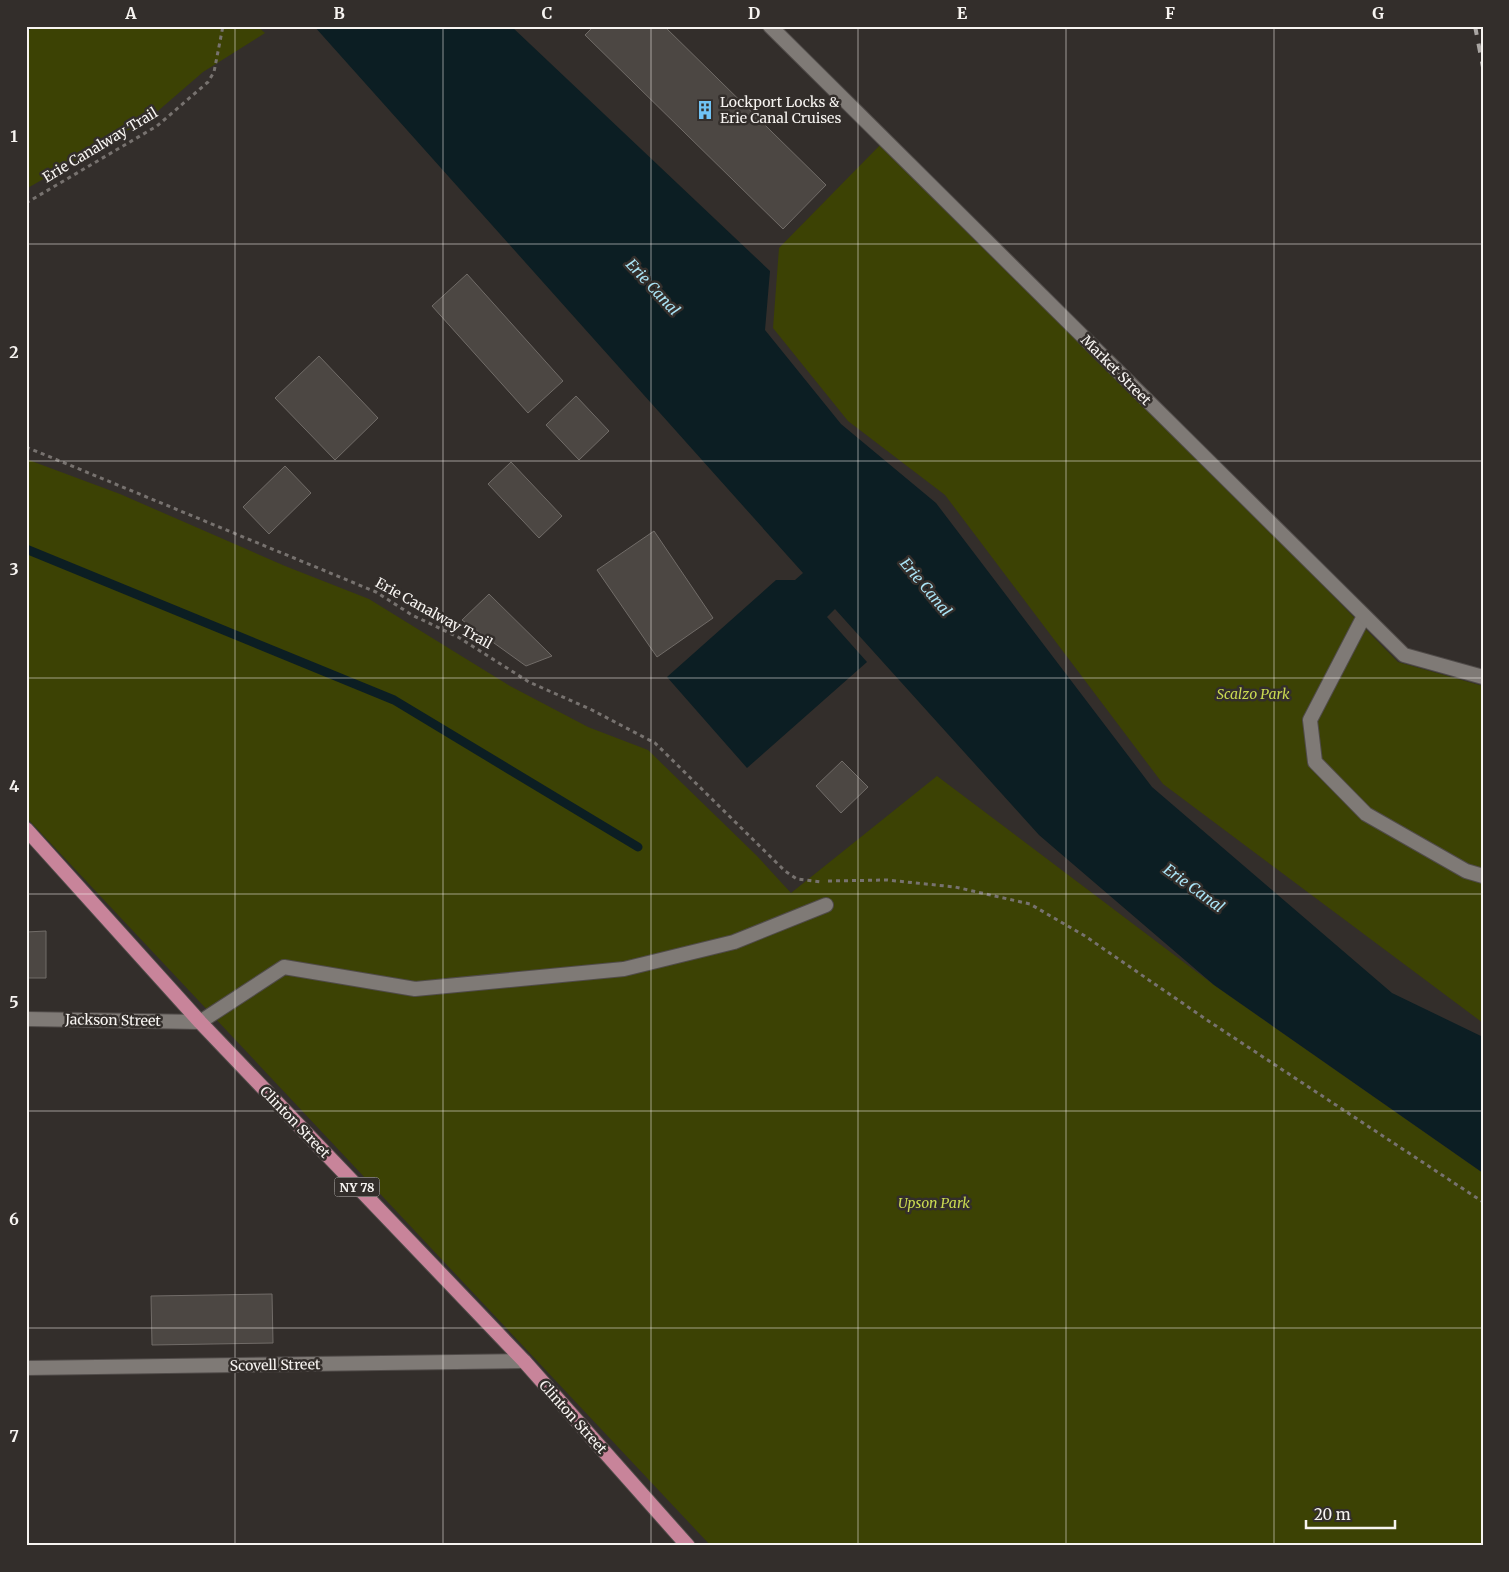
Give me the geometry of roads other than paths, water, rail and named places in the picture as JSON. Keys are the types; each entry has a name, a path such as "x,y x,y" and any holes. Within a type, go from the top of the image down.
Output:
{"main road":[{"name":"Clinton Street","path":"26,828 200,1022 524,1362 688,1546"}],"street":[{"name":"Market Street","path":"770,26 1404,655 1483,678"},
{"path":"1364,616 1310,720 1315,762 1366,814 1466,870 1483,876"},
{"path":"200,1022 284,967 415,988 624,969 734,942 826,904"},
{"name":"Jackson Street","path":"26,1019 200,1022"},
{"name":"Scovell Street","path":"26,1368 524,1362"}],"water":[{"name":"Erie Canal","path":"314,26 511,26 770,271 765,330 841,424 936,503 1152,787 1392,993 1483,1037 1483,1173 1214,985 1039,835 835,609 827,617 867,662 747,768 667,677 776,580 795,580 803,573"}],"waterway":[{"path":"26,549 394,700 638,847"}],"railway":[{"path":"1475,26 1483,67"}],"place":[{"name":"Lockport Locks & Erie Canal Cruises","path":"705,110"}],"park label":[{"name":"Scalzo Park","path":"1253,694"},
{"name":"Upson Park","path":"934,1203"}]}
